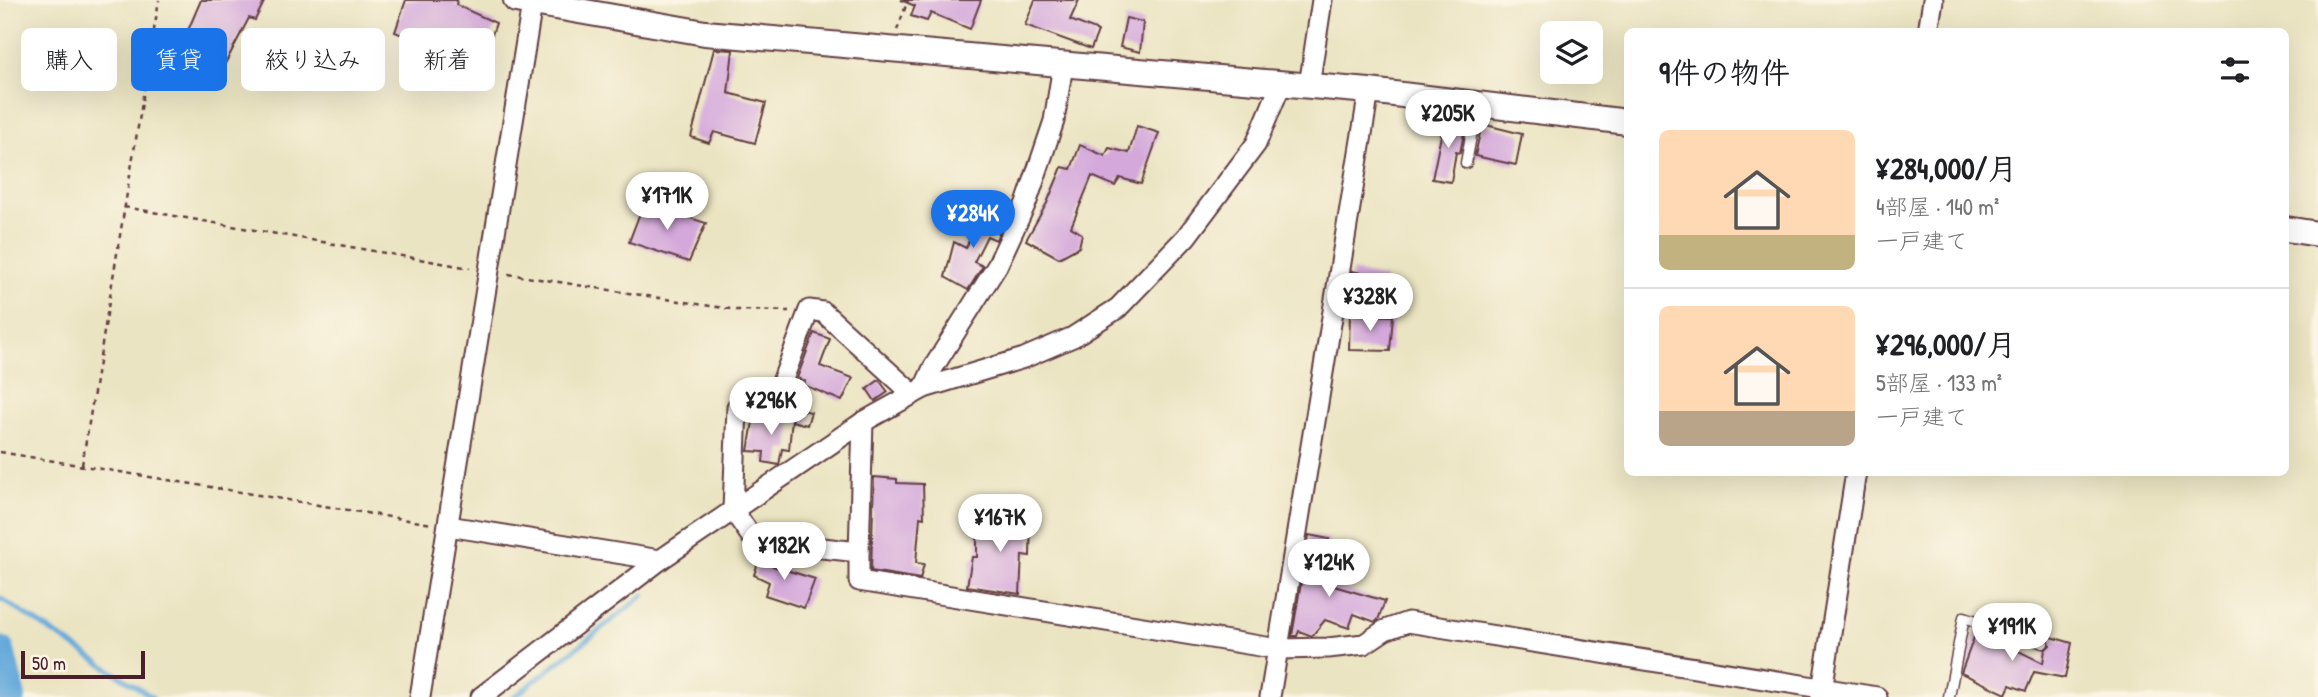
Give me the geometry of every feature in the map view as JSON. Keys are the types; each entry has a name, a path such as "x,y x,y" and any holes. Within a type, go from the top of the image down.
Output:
{"street":[{"path":"1309,86 1322,0"},
{"path":"1929,28 1934,0"},
{"path":"420,697 489,271 524,2 597,8 705,33 1369,91 1624,121"},
{"path":"918,391 997,266 1027,201 1054,121 1063,65"},
{"path":"481,697 660,560 863,422 918,391 1024,358 1073,337 1118,308 1186,237 1256,144 1281,84"},
{"path":"1270,697 1369,91"},
{"path":"2289,229 2318,234"},
{"path":"859,552 758,541 751,536 733,510 737,407 771,399 779,390 809,310 823,312 918,391"},
{"path":"863,422 859,581 1278,649 1364,644 1385,629 1408,622 1821,692 1877,697"},
{"path":"1821,692 1855,476"},
{"path":"448,526 660,560"}],"lane":[{"path":"1466,163 1478,103"},
{"path":"1949,697 1964,617 2043,643"}],"path":[{"path":"82,465 159,0"},
{"path":"889,49 908,0"},
{"path":"124,207 489,271 736,310 809,310"},
{"path":"0,452 448,526"}],"building":[{"path":"201,0 265,0 255,20 249,18 244,28 241,28 241,33 227,60 227,28 189,28"},
{"path":"406,0 457,0 456,5 496,23 494,28 399,28 399,34 395,32"},
{"path":"901,0 981,0 970,29 931,13 927,21 911,16 915,6"},
{"path":"1035,0 1079,0 1070,20 1098,31 1091,49 1025,25"},
{"path":"1126,18 1143,22 1140,52 1120,47"},
{"path":"714,49 733,50 728,93 766,103 755,143 714,132 709,143 691,137"},
{"path":"1444,121 1466,124 1460,153 1456,152 1451,182 1432,179"},
{"path":"1482,124 1522,134 1516,165 1475,156"},
{"path":"1137,126 1159,133 1141,184 1120,178 1115,186 1092,176 1071,227 1082,234 1079,247 1059,258 1026,240 1047,203 1062,167 1071,169 1080,145 1105,156 1109,148 1129,153"},
{"path":"645,200 668,211 706,223 689,262 629,242"},
{"path":"982,209 1005,219 996,240 987,236 974,262 983,266 968,290 945,277 954,242 966,248"},
{"path":"1352,271 1385,278 1383,299 1349,291"},
{"path":"1350,314 1393,316 1390,351 1349,350"},
{"path":"814,333 830,339 820,366 853,378 842,401 804,385 805,381 797,378"},
{"path":"879,380 888,392 875,401 867,389"},
{"path":"796,409 811,412 807,425 792,421"},
{"path":"754,416 792,418 789,450 782,449 779,465 763,462 764,452 748,451"},
{"path":"874,477 897,479 897,483 923,484 924,518 920,517 916,563 924,564 920,579 871,571"},
{"path":"1031,517 1030,556 1022,555 1020,594 967,586 972,557 977,557 977,518"},
{"path":"1309,535 1329,539 1326,552 1315,552 1310,579 1385,601 1378,620 1375,622 1354,614 1349,628 1325,620 1312,636 1299,631 1297,636 1292,636"},
{"path":"761,554 776,557 773,566 815,579 804,608 765,595 769,582 754,575"},
{"path":"1977,629 1998,636 1996,640 2043,663 2045,650 2050,645 2048,636 2072,643 2065,678 2034,672 2026,691 2010,685 2006,694 1961,673"}],"waterway":[{"path":"514,697 644,595"},
{"path":"0,598 152,697"},
{"path":"0,651 11,697"}]}
